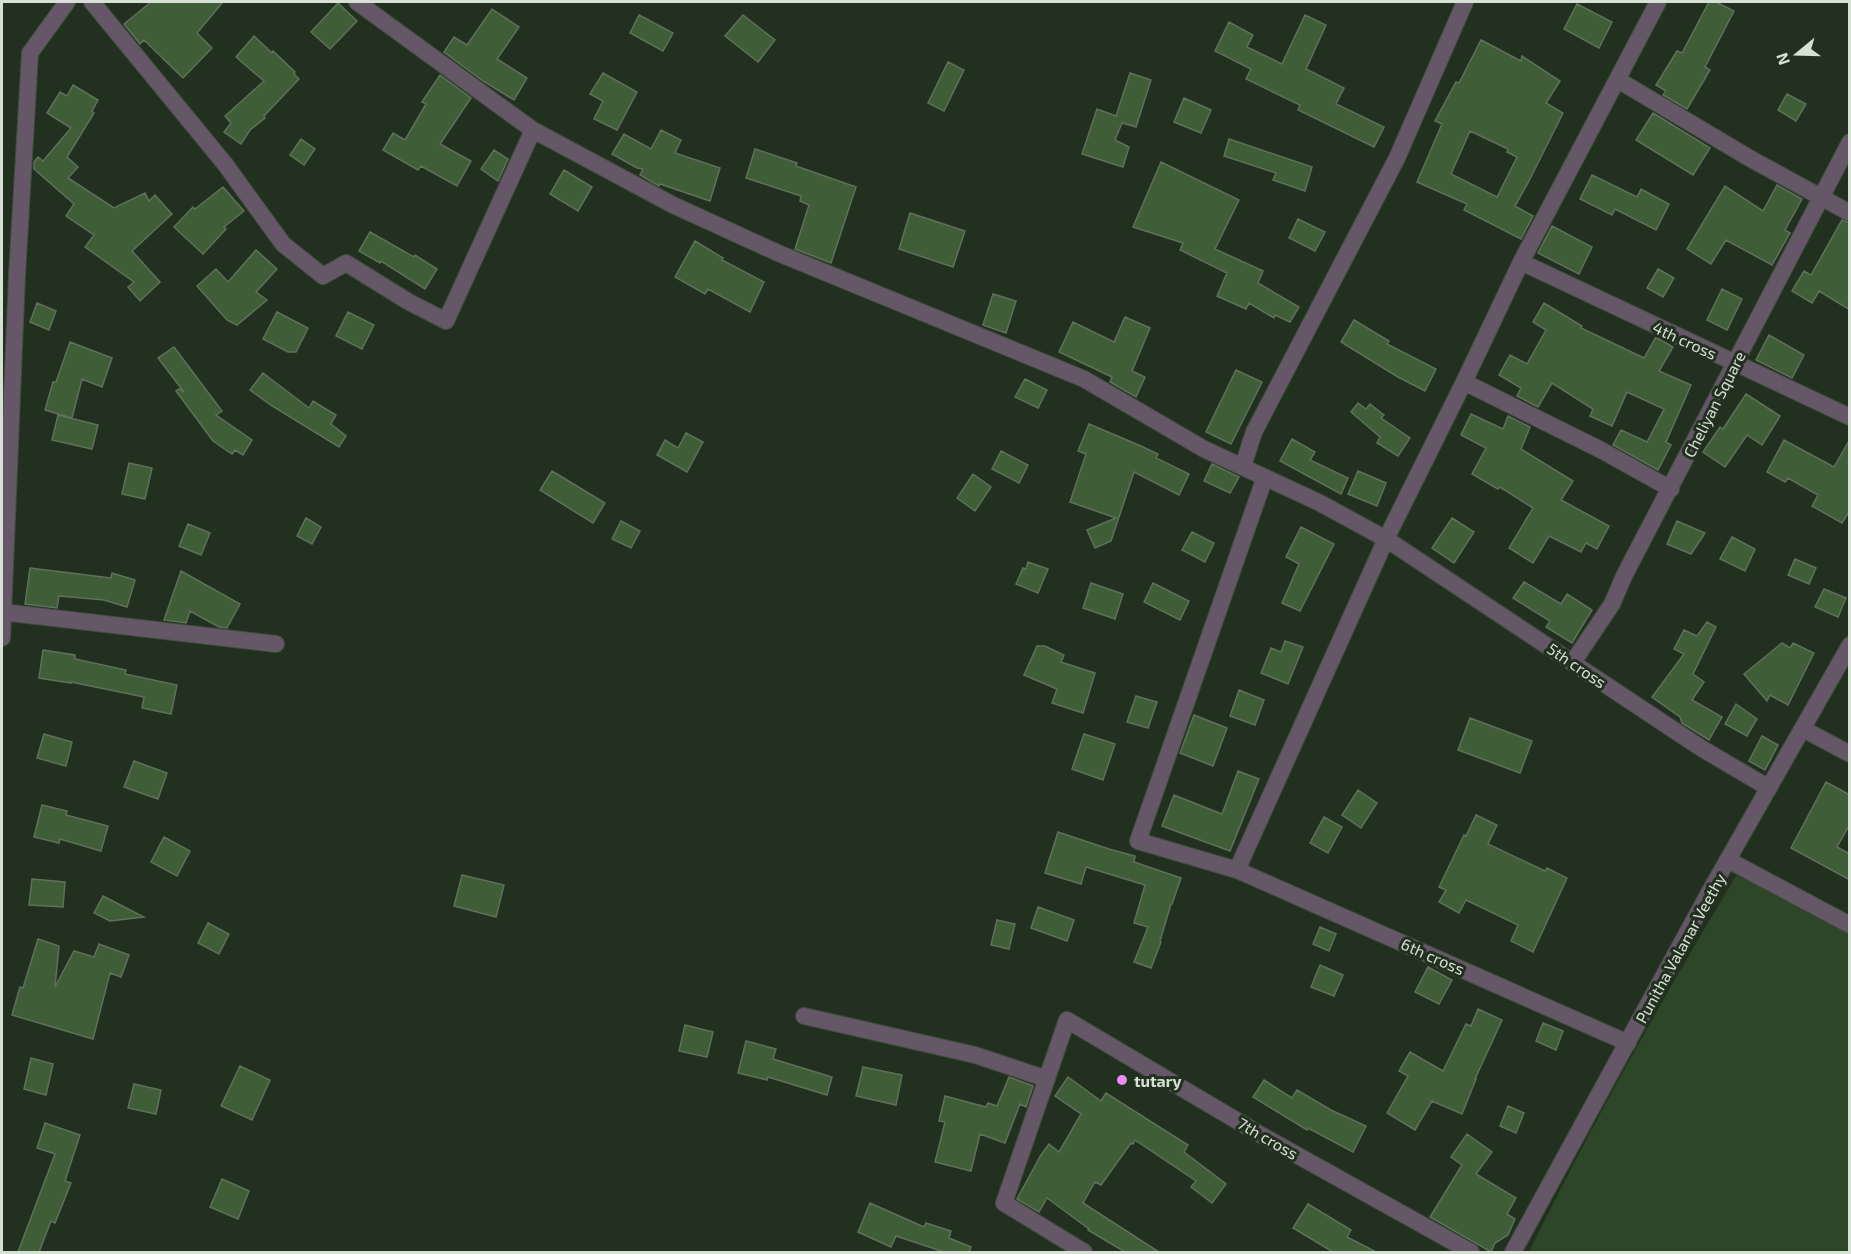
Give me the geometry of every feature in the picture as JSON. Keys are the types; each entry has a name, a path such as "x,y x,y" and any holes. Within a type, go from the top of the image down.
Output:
{"street":[{"path":"2,638 16,286 30,53 67,2"},
{"path":"92,2 225,164 283,244 323,276 346,264 409,302 446,321 533,130"},
{"name":"5th cross","path":"357,2 533,130 673,205 778,254 1084,380 1204,449 1320,503 1386,539 1701,748 1769,788"},
{"path":"1243,466 1254,432 1397,158 1464,2"},
{"path":"1237,870 1386,539 1521,262 1658,2"},
{"path":"1617,80 1751,159 1850,213"},
{"name":"Cheliyan Square","path":"1573,662 1612,604 1624,576 1850,142"},
{"name":"4th cross","path":"1521,262 1850,417"},
{"path":"1464,382 1602,450 1671,489"},
{"name":"6th cross","path":"1265,477 1138,841 1237,870 1628,1043"},
{"path":"2,612 276,644"},
{"name":"Punitha Valanar Veethy","path":"1513,1252 1728,860 1849,649"},
{"path":"1803,729 1850,754"},
{"path":"1728,860 1850,926"},
{"path":"804,1016 975,1055 1047,1079 1004,1203 1084,1252"},
{"name":"7th cross","path":"1047,1079 1067,1020 1261,1135 1471,1252"}],"green space":[{"path":"1736,876 1754,880 1849,931 1849,1252 1529,1252 1628,1062"}],"building":[{"path":"151,2 223,2 197,33 212,48 183,78 144,40 140,44 124,24"},
{"path":"1709,2 1716,2 1734,11 1705,67 1710,70 1687,109 1663,95 1666,91 1656,85 1677,51 1682,53"},
{"path":"338,3 357,21 330,49 311,32"},
{"path":"1577,4 1612,22 1599,48 1564,29"},
{"path":"492,9 519,27 497,59 527,78 514,100 483,81 444,52 454,37 467,45"},
{"path":"639,15 673,33 663,51 630,33"},
{"path":"743,15 775,40 758,62 725,36"},
{"path":"1305,15 1326,25 1306,69 1344,88 1336,104 1384,127 1374,147 1298,110 1300,105 1246,79 1251,69 1215,51 1229,22 1253,35 1247,47 1282,64"},
{"path":"254,36 295,72 294,74 299,79 264,116 265,118 250,130 241,144 224,132 231,123 225,116 264,81 236,57"},
{"path":"1481,40 1521,61 1522,56 1560,81 1546,103 1563,113 1515,206 1533,216 1521,239 1464,210 1467,204 1417,182 1442,124 1435,121 1456,82 1459,83","holes":["1470,131 1508,149 1507,152 1517,157 1497,197 1451,174"]},
{"path":"948,62 964,70 944,111 928,103"},
{"path":"603,73 637,92 617,130 594,119 603,101 590,94"},
{"path":"1130,73 1151,80 1136,127 1122,123 1115,140 1129,147 1123,167 1082,154 1097,109 1116,116"},
{"path":"440,75 471,98 440,144 471,161 457,186 421,166 418,170 383,150 393,133 405,140 426,104 422,102"},
{"path":"73,85 98,100 92,111 94,113 67,157 78,167 68,178 114,208 145,193 149,201 155,195 172,214 132,251 160,282 140,301 128,287 134,282 85,247 94,235 66,216 74,204 34,169 34,162 38,157 43,161 71,128 47,113 60,92 67,96"},
{"path":"1787,94 1806,104 1796,121 1778,110"},
{"path":"1184,98 1211,110 1201,133 1174,122"},
{"path":"1653,113 1710,148 1693,175 1636,140"},
{"path":"661,130 681,140 675,153 720,168 710,201 660,184 659,186 640,175 643,169 612,154 624,134 651,149"},
{"path":"301,139 315,149 304,165 290,155"},
{"path":"1229,139 1312,167 1305,191 1273,180 1276,173 1224,156"},
{"path":"755,149 856,187 831,263 795,249 809,205 800,201 801,196 746,178"},
{"path":"494,150 508,159 498,181 481,169"},
{"path":"1161,162 1239,200 1215,249 1263,271 1258,283 1299,307 1290,322 1275,315 1274,318 1249,303 1246,309 1217,296 1227,273 1180,250 1183,243 1133,227"},
{"path":"564,170 592,187 578,211 550,194"},
{"path":"1592,175 1637,197 1641,189 1669,204 1656,230 1615,209 1612,215 1580,199"},
{"path":"1777,185 1802,199 1785,230 1790,233 1772,265 1726,240 1711,264 1687,249 1725,186 1763,211"},
{"path":"223,187 244,211 224,227 226,229 203,254 174,227 193,207 195,209"},
{"path":"910,213 965,231 953,267 899,249"},
{"path":"1298,219 1325,232 1315,251 1289,238"},
{"path":"1842,220 1850,223 1850,310 1819,291 1812,303 1792,291 1804,271 1811,275"},
{"path":"1552,226 1592,247 1579,274 1538,253"},
{"path":"370,232 437,269 425,289 381,261 380,263 359,251"},
{"path":"695,241 723,258 722,260 764,282 750,312 708,289 705,294 675,277"},
{"path":"256,250 277,269 256,292 267,300 237,325 227,320 197,286 216,269 228,282"},
{"path":"1658,269 1674,278 1663,297 1647,288"},
{"path":"1722,289 1742,299 1727,330 1707,320"},
{"path":"993,294 1016,301 1006,333 983,325"},
{"path":"37,303 56,311 49,330 30,322"},
{"path":"1544,303 1582,326 1581,328 1644,358 1656,337 1673,347 1659,371 1691,385 1666,442 1671,445 1658,470 1613,445 1621,430 1647,442 1664,409 1627,392 1612,426 1590,416 1593,409 1552,383 1538,407 1517,396 1521,388 1499,375 1510,355 1527,364 1546,330 1533,322"},
{"path":"277,312 308,328 296,352 288,352 263,339"},
{"path":"348,312 374,325 362,349 336,336"},
{"path":"1125,317 1150,328 1132,371 1145,377 1136,397 1110,382 1112,377 1059,352 1073,322 1114,342"},
{"path":"1354,320 1389,341 1387,344 1436,369 1425,391 1341,342"},
{"path":"1769,335 1804,355 1792,378 1756,360"},
{"path":"70,342 112,358 102,387 82,379 72,418 45,410 53,382 56,382"},
{"path":"174,347 222,411 216,415 252,440 243,455 235,450 232,454 213,441 176,391 179,389 184,392 158,358"},
{"path":"1236,370 1262,382 1231,444 1206,432"},
{"path":"263,373 309,408 313,401 336,415 331,424 346,436 339,447 250,390"},
{"path":"1025,379 1047,390 1038,408 1015,397"},
{"path":"1746,394 1780,416 1762,445 1747,435 1725,467 1703,452 1720,427 1723,429"},
{"path":"1358,403 1366,409 1370,404 1384,415 1381,418 1410,438 1398,456 1377,443 1380,437 1351,412"},
{"path":"1471,414 1503,429 1508,416 1530,427 1521,449 1573,481 1561,500 1609,526 1597,549 1586,543 1581,552 1549,536 1533,563 1509,548 1533,508 1500,487 1498,489 1472,474 1486,448 1461,435"},
{"path":"58,415 98,425 92,449 52,440"},
{"path":"1089,424 1158,454 1156,458 1189,474 1179,495 1134,472 1111,541 1095,548 1087,530 1116,518 1070,502 1086,454 1078,451"},
{"path":"686,433 703,442 687,472 657,455 665,440 678,448"},
{"path":"1292,439 1315,452 1310,460 1348,478 1341,494 1280,461"},
{"path":"1850,439 1850,510 1842,523 1812,506 1818,495 1788,478 1785,482 1767,472 1784,440 1834,467"},
{"path":"1001,451 1028,465 1019,483 992,469"},
{"path":"129,463 152,468 145,499 122,494"},
{"path":"1212,464 1239,477 1230,493 1204,481"},
{"path":"552,471 605,503 593,523 540,490"},
{"path":"1358,471 1386,483 1377,506 1348,494"},
{"path":"973,474 991,487 975,511 957,498"},
{"path":"306,518 321,527 312,544 297,536"},
{"path":"1452,518 1474,532 1454,563 1432,548"},
{"path":"621,521 640,531 631,548 612,539"},
{"path":"1677,521 1705,533 1691,554 1667,544"},
{"path":"188,524 210,533 201,555 179,546"},
{"path":"1301,527 1334,544 1300,611 1282,603 1299,564 1286,557"},
{"path":"1192,532 1214,543 1205,562 1182,550"},
{"path":"1732,537 1755,549 1745,571 1720,559"},
{"path":"1795,559 1816,568 1809,584 1788,575"},
{"path":"1028,562 1048,569 1038,593 1016,584"},
{"path":"30,568 111,578 112,573 135,580 127,607 104,600 59,596 57,608 25,604"},
{"path":"181,571 240,604 227,628 219,627 190,611 186,623 164,620"},
{"path":"1524,582 1561,604 1567,594 1592,610 1572,643 1546,627 1550,621 1513,598"},
{"path":"1091,583 1123,594 1115,619 1083,608"},
{"path":"1153,583 1189,601 1180,620 1144,602"},
{"path":"1824,589 1846,598 1838,617 1815,607"},
{"path":"1707,622 1716,627 1693,674 1704,682 1692,700 1722,717 1709,740 1682,723 1680,717 1652,697 1684,654 1674,649 1684,630 1697,636"},
{"path":"1285,641 1303,647 1288,684 1261,673 1271,648 1281,652"},
{"path":"1782,643 1790,648 1793,643 1814,653 1788,705 1770,695 1767,701 1744,674"},
{"path":"1037,646 1045,646 1064,655 1061,662 1095,673 1083,713 1052,703 1057,689 1024,675"},
{"path":"43,650 75,655 75,659 126,670 125,674 177,685 171,714 142,708 144,697 39,678"},
{"path":"1239,690 1264,700 1255,725 1230,716"},
{"path":"1136,696 1157,702 1148,728 1127,722"},
{"path":"1736,704 1757,719 1747,736 1725,724"},
{"path":"1194,715 1227,728 1213,766 1180,753"},
{"path":"1470,718 1532,741 1520,773 1458,750"},
{"path":"44,734 72,742 66,766 37,758"},
{"path":"1084,734 1115,744 1103,780 1072,769"},
{"path":"1762,736 1778,745 1765,770 1749,761"},
{"path":"134,761 167,773 158,799 124,787"},
{"path":"1238,771 1259,779 1230,851 1162,826 1174,795 1222,814"},
{"path":"1826,782 1850,795 1850,824 1837,847 1850,854 1850,880 1791,848"},
{"path":"1358,790 1377,803 1361,828 1342,815"},
{"path":"42,805 67,811 66,815 108,826 101,851 60,839 59,843 34,837"},
{"path":"1476,815 1497,825 1488,844 1545,871 1547,868 1567,878 1533,952 1511,941 1518,925 1466,900 1459,913 1439,902 1446,890 1439,887"},
{"path":"1324,817 1342,827 1328,853 1310,843"},
{"path":"1058,832 1135,856 1134,862 1181,878 1151,968 1134,962 1148,927 1134,923 1145,885 1086,867 1081,884 1045,873"},
{"path":"164,837 190,851 177,876 151,862"},
{"path":"462,875 504,885 496,917 454,906"},
{"path":"32,879 65,882 63,907 29,905"},
{"path":"103,896 144,917 110,921 94,913"},
{"path":"1038,907 1074,920 1067,941 1031,928"},
{"path":"997,920 1015,924 1009,949 991,945"},
{"path":"208,923 229,934 219,954 198,943"},
{"path":"1320,927 1336,934 1329,951 1313,944"},
{"path":"38,939 59,946 55,987 74,951 94,957 99,944 129,955 121,977 110,973 93,1039 12,1015"},
{"path":"1320,965 1343,975 1334,996 1311,987"},
{"path":"1428,967 1452,980 1439,1004 1415,992"},
{"path":"1478,1009 1502,1020 1462,1114 1432,1101 1415,1130 1387,1113 1408,1076 1399,1071 1410,1052 1443,1071 1466,1024 1471,1026"},
{"path":"1543,1023 1563,1031 1556,1050 1536,1041"},
{"path":"685,1025 713,1032 707,1057 679,1051"},
{"path":"746,1041 776,1049 773,1059 832,1077 827,1095 768,1077 767,1080 738,1073"},
{"path":"31,1058 53,1064 46,1095 24,1089"},
{"path":"240,1066 270,1080 252,1120 221,1106"},
{"path":"863,1067 902,1075 896,1105 856,1096"},
{"path":"1009,1077 1033,1086 1026,1107 1020,1104 1005,1143 980,1134 971,1171 935,1162 945,1122 939,1121 945,1096 986,1107 988,1103 997,1106"},
{"path":"1068,1077 1101,1101 1106,1093 1188,1145 1184,1152 1226,1184 1212,1203 1191,1187 1196,1181 1135,1140 1133,1144 1131,1143 1101,1185 1095,1182 1083,1203 1159,1252 1125,1252 1088,1230 1047,1198 1039,1212 1017,1199 1049,1144 1059,1152 1081,1114 1055,1096"},
{"path":"1264,1080 1292,1098 1297,1090 1331,1110 1366,1126 1353,1152 1308,1128 1307,1130 1253,1097"},
{"path":"134,1084 161,1090 156,1114 128,1108"},
{"path":"1508,1106 1524,1113 1516,1133 1500,1126"},
{"path":"45,1123 80,1135 65,1181 71,1183 55,1223 51,1221 39,1252 18,1252 55,1154 37,1148"},
{"path":"1467,1134 1492,1152 1476,1174 1516,1198 1507,1214 1515,1219 1508,1235 1495,1243 1491,1252 1430,1217 1462,1165 1451,1157"},
{"path":"222,1179 249,1191 238,1219 210,1207"},
{"path":"870,1203 924,1227 926,1223 951,1231 949,1238 971,1247 969,1252 944,1252 896,1236 891,1247 858,1232"},
{"path":"1308,1204 1351,1230 1347,1237 1376,1252 1333,1252 1293,1228"}],"place":[{"name":"tutary","path":"1122,1080"}]}
